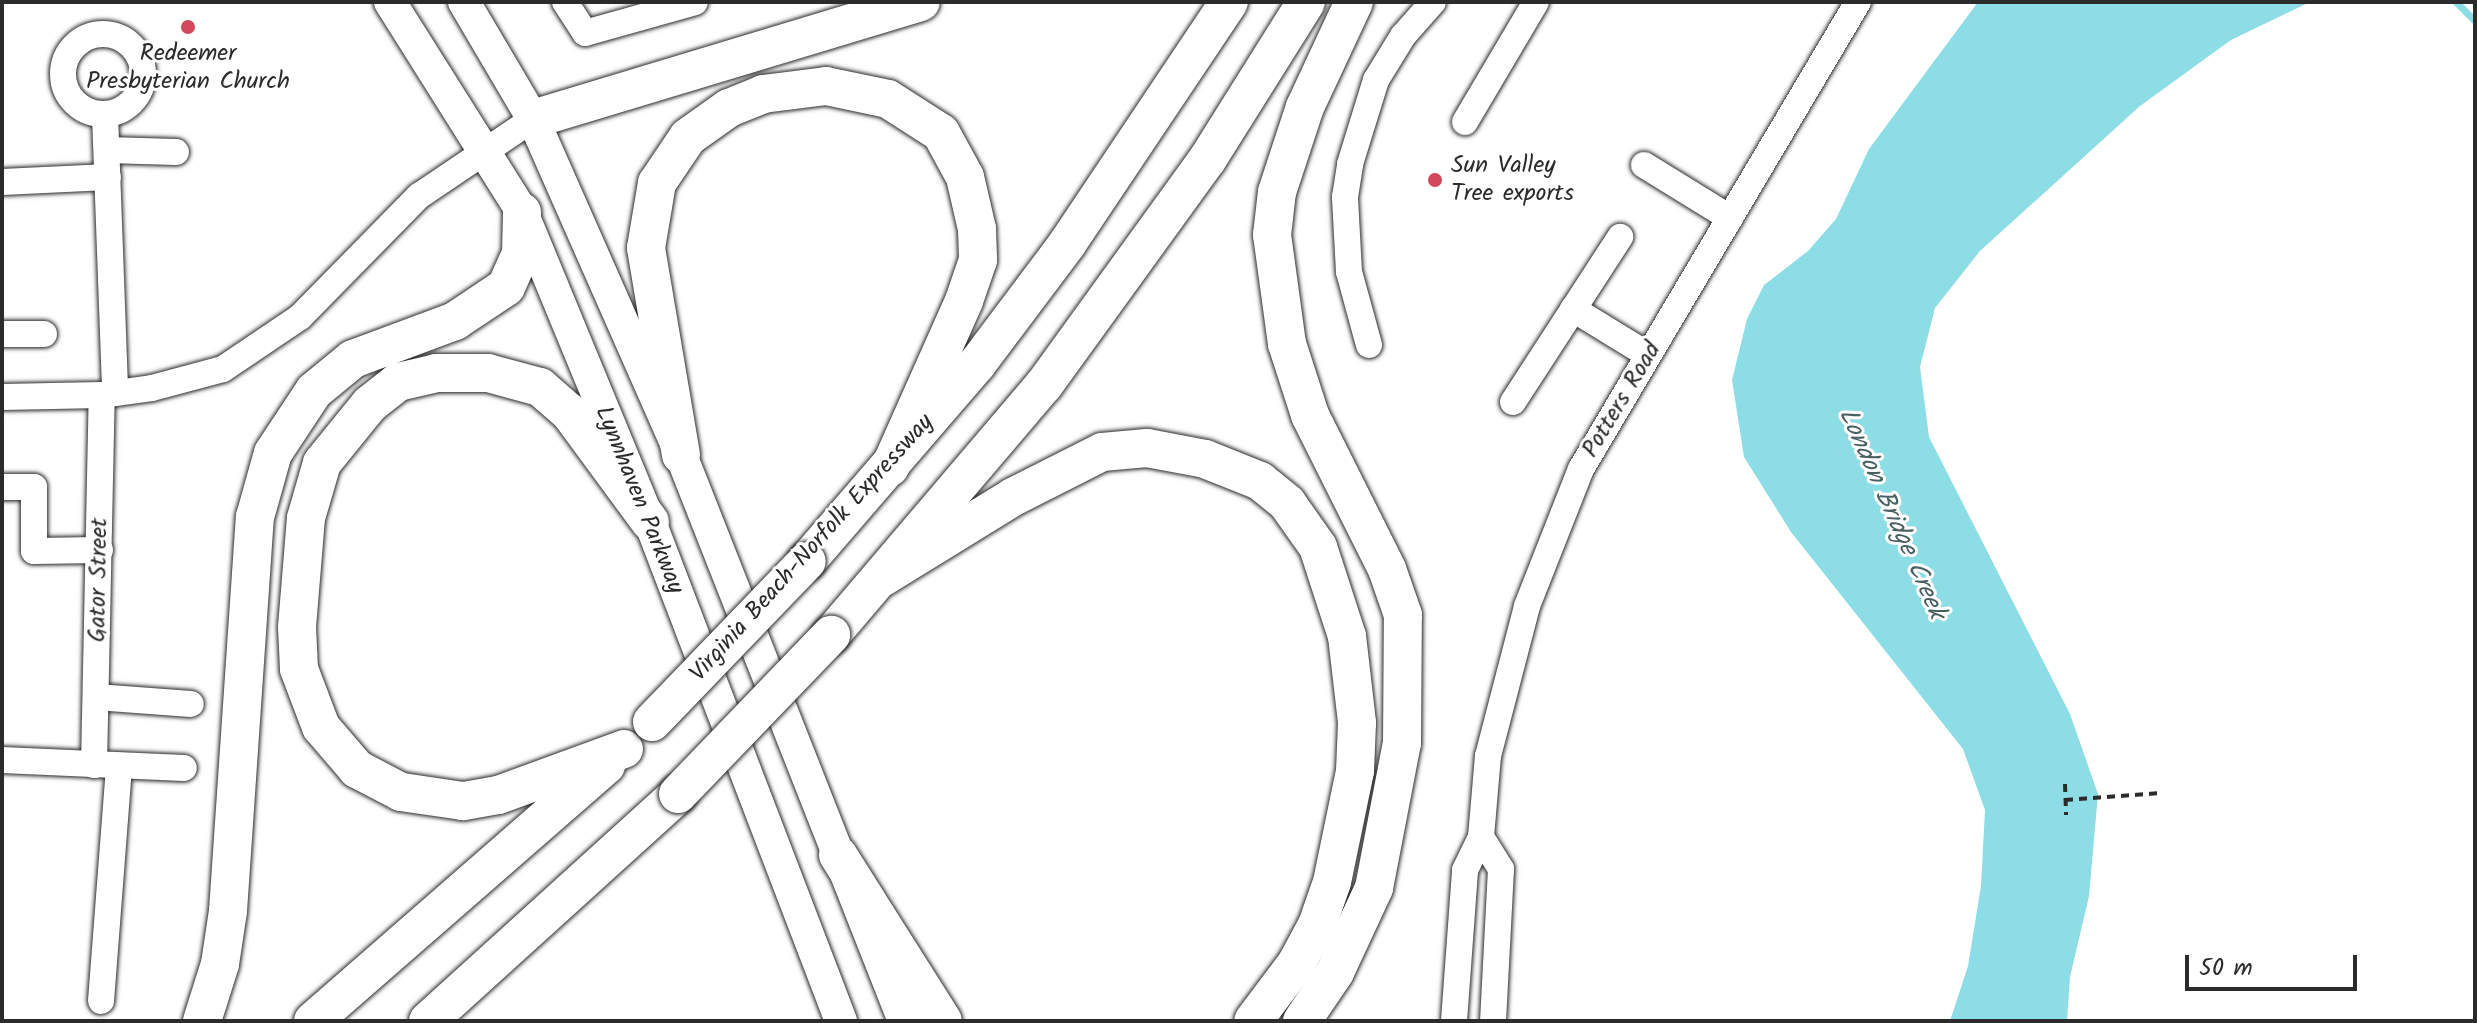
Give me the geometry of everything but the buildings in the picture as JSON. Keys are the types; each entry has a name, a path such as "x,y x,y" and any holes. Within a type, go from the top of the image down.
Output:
{"highway":[{"path":"533,119 921,2"},
{"name":"Virginia Beach-Norfolk Expressway","path":"313,1021 624,749 807,561 890,467 1067,244 1229,2"},
{"path":"428,1021 678,794 883,577 1044,385 1207,160 1306,2"},
{"path":"1302,1021 1335,972 1374,888 1394,806 1402,743 1403,615 1387,569 1310,415 1287,344 1272,235 1277,192 1305,107 1354,2"},
{"path":"681,455 646,248 657,183 688,137 729,108 763,94 826,86 888,99 941,133 965,177 977,229 978,260 964,301 890,467"},
{"path":"202,1021 220,964 228,911 255,517 273,453 314,391 353,359 455,321 506,287 521,254 522,212"},
{"path":"624,749 498,795 463,801 401,792 357,769 321,727 299,669 297,627 306,518 322,463 370,404 398,382 436,373 488,373 540,387 570,413 650,522"},
{"path":"883,577 1013,497 1102,452 1147,448 1205,459 1260,481 1287,503 1318,547 1347,636 1357,723 1355,771 1332,882 1317,925 1296,964 1253,1021"},
{"path":"838,855 943,1021"}],"main road":[{"name":"Lynnhaven Parkway","path":"390,2 485,148 522,212 650,522 841,1021"},
{"path":"464,2 533,119 681,455 904,1021"}],"street":[{"path":"565,2 585,33 695,2"},
{"path":"1369,345 1349,272 1345,197 1350,164 1376,80 1403,36 1433,2"},
{"path":"1465,122 1536,2"},
{"name":"Potters Road","path":"1454,1021 1465,870 1481,837 1488,756 1527,606 1581,469 1858,2"},
{"name":"Gator Street","path":"101,1001 106,766 96,697 109,394 105,115"},
{"path":"2,397 109,394 200,377 263,346 300,317 419,196 485,148 533,119"},
{"path":"107,150 176,152"},
{"path":"1644,165 1730,218"},
{"path":"2,182 108,177"},
{"path":"1513,402 1620,237"},
{"path":"1573,309 1648,355"},
{"path":"2,334 44,334"},
{"path":"2,487 34,487 34,551 100,550"},
{"path":"96,697 191,704"},
{"path":"2,760 184,768"},
{"path":"1481,837 1501,869 1493,1021"}],"path":[{"path":"2065,784 2066,815"},
{"path":"2065,800 2161,793"}],"water":[{"name":"London Bridge Creek","path":"1978,2 2310,2 2231,40 2140,106 1980,251 1935,308 1920,367 1929,437 2070,714 2098,794 2089,896 2070,977 2067,1021 1950,1021 1968,966 1981,886 1985,810 1963,749 1791,532 1744,457 1732,380 1747,319 1764,285 1808,251 1836,219 1869,149"}],"waterway":[{"path":"2456,2 2475,21"}],"place":[{"name":"Redeemer Presbyterian Church","path":"188,27"},
{"name":"Sun Valley Tree exports","path":"1435,180"}]}
